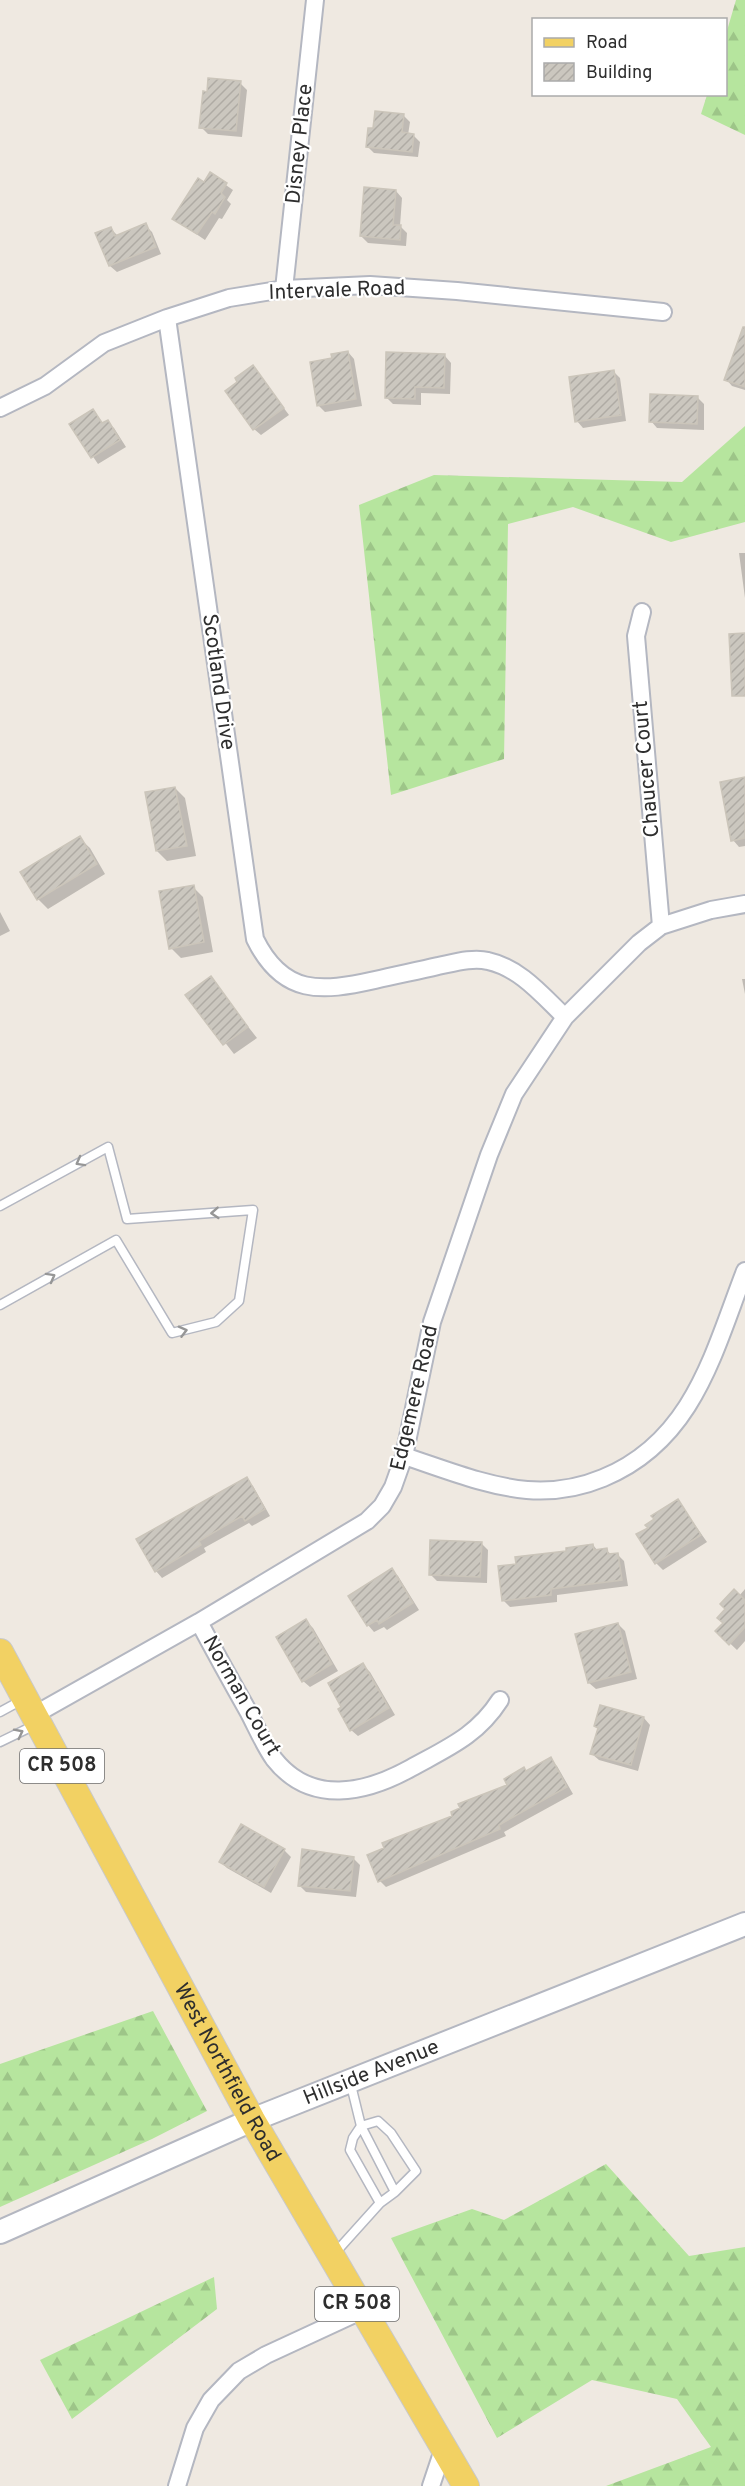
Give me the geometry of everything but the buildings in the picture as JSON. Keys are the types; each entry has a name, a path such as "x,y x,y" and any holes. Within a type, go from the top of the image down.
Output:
{"main road":[{"name":"West Northfield Road","path":"0,1652 252,2120 361,2311 466,2486"}],"street":[{"name":"Disney Place","path":"284,289 315,0"},
{"name":"Intervale Road","path":"0,408 45,386 104,343 167,318 229,298 284,289 370,285 457,291 663,312"},
{"name":"Scotland Drive","path":"167,318 255,939 267,960 284,976 299,984 322,989 342,987 457,962 486,960 510,968 565,1017"},
{"name":"Chaucer Court","path":"642,612 636,636 661,926"},
{"name":"Edgemere Road","path":"33,1712 199,1622 367,1521 381,1506 393,1487 404,1456 432,1322 489,1155 514,1094 565,1017 639,943 661,926 711,910 745,904"},
{"path":"404,1456 501,1486 529,1490 585,1485 635,1462 658,1444 689,1406 705,1377 745,1271"},
{"name":"Norman Court","path":"199,1622 273,1757 298,1780 314,1786 347,1791 385,1783 468,1737 489,1718 500,1700"},
{"name":"Hillside Avenue","path":"0,2232 252,2120 745,1924"},
{"path":"177,2486 195,2428 212,2400 238,2371 266,2355 361,2311"},
{"path":"430,2486 443,2450"}],"lane":[{"path":"0,1206 108,1147 127,1220 253,1210 239,1301 216,1322 172,1334 116,1240 0,1305"},
{"path":"0,1712 33,1712"},
{"path":"0,1742 33,1712"},
{"path":"350,2081 361,2126 395,2192"},
{"path":"331,2258 380,2203 416,2171 390,2133 378,2121 361,2126 353,2138 350,2150 380,2203"}],"green space":[{"path":"736,0 745,0 745,135 701,114 707,96 727,96 727,31"},
{"path":"745,426 745,522 671,542 573,507 508,524 504,759 391,795 359,505 434,475 682,482"},
{"path":"153,2011 207,2111 152,2139 0,2207 0,2064"},
{"path":"606,2164 689,2256 745,2247 745,2486 606,2486 711,2447 677,2399 592,2380 497,2438 391,2238 472,2209 504,2220"},
{"path":"214,2277 217,2309 72,2419 40,2360"}]}
